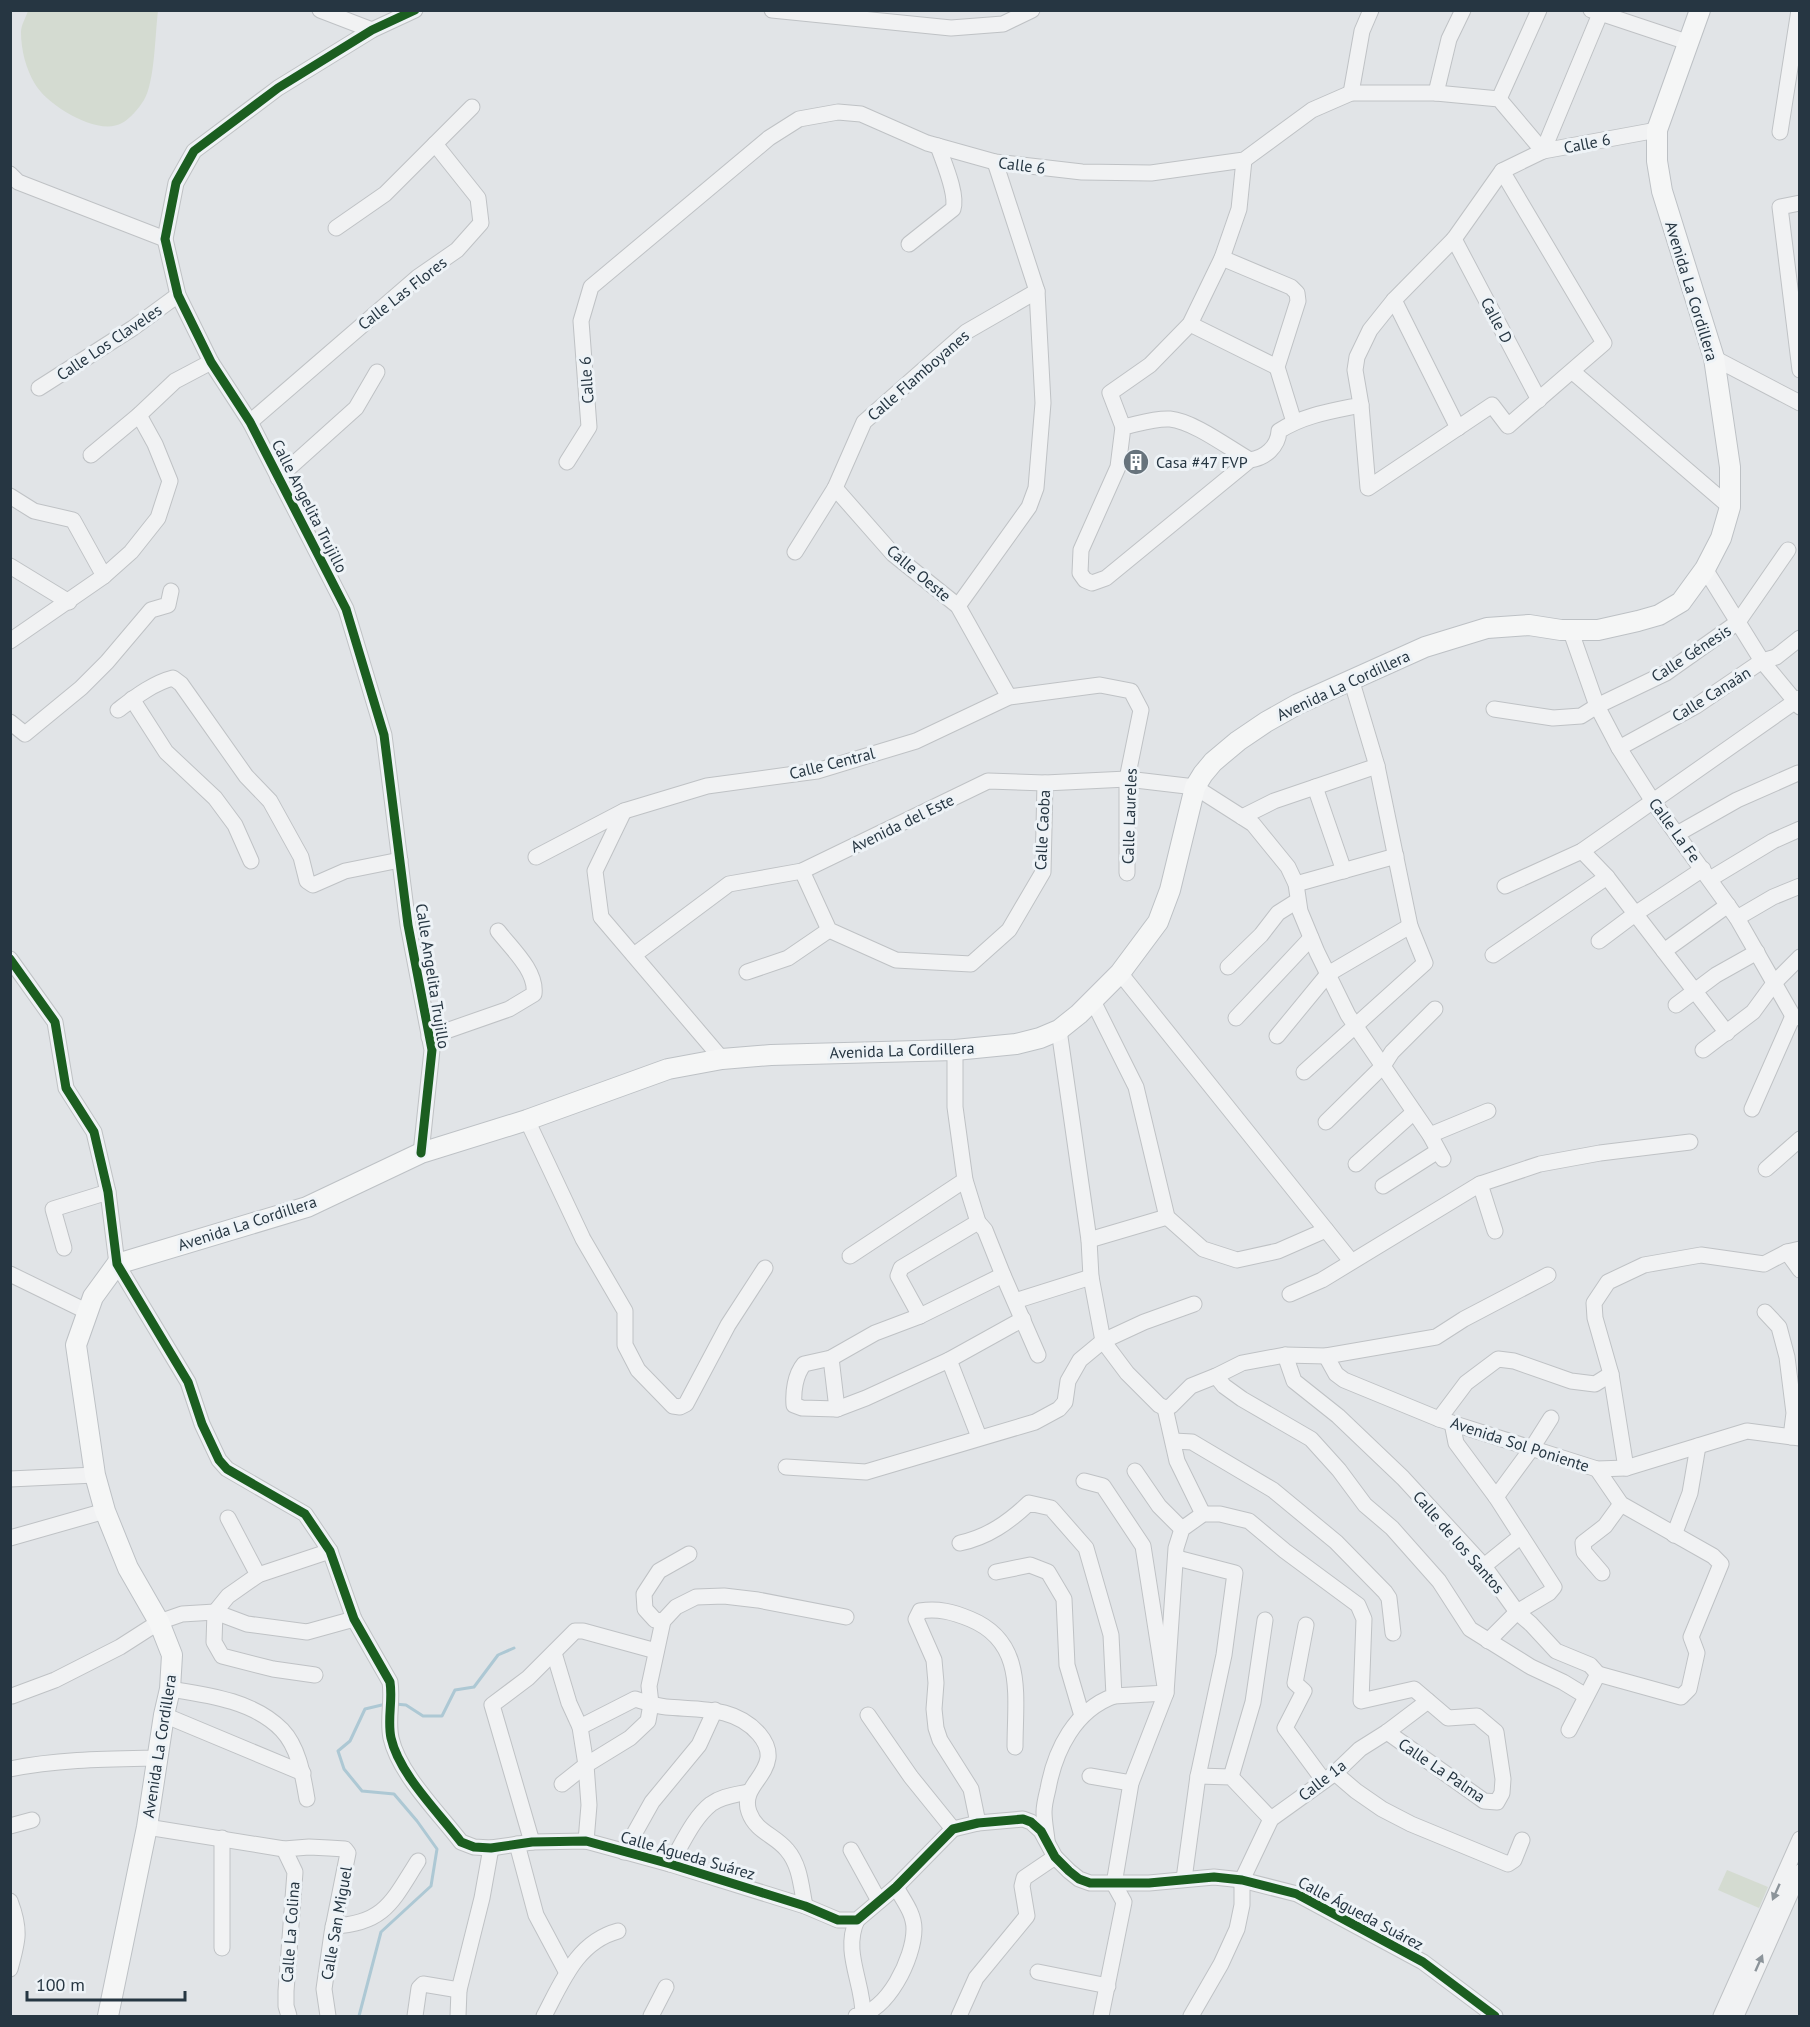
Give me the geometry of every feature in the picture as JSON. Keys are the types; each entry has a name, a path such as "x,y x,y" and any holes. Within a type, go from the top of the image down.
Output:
{"main road":[{"name":"Avenida La Cordillera","path":"108,2016 147,1827 170,1689 172,1655 159,1622 128,1568 105,1511 95,1475 76,1346 93,1297 117,1264 307,1207 421,1153 528,1120 668,1069 722,1059 955,1050 1016,1044 1059,1030 1093,1001 1120,973 1158,922 1170,890 1195,787 1203,774 1238,741 1298,704 1425,646 1487,628 1530,625 1561,630 1598,630 1659,615 1681,602 1705,569 1721,538 1730,507 1730,467 1714,358 1662,191 1657,162 1656,129 1700,10"}],"street":[{"path":"320,10 375,28 379,10"},
{"name":"Calle Angelita Trujillo","path":"415,10 375,28 278,88 194,152 176,183 165,239 178,295 211,362 250,422 346,609 384,735 408,925 432,1050 421,1153"},
{"path":"772,10 828,13 951,28 1003,24 1032,10"},
{"path":"1352,93 1362,31 1371,10"},
{"path":"1436,93 1449,39 1463,10"},
{"path":"1499,99 1539,10"},
{"path":"1780,132 1799,10"},
{"path":"1502,171 1604,343 1508,426 1492,405 1368,488 1361,405 1356,383 1358,357 1370,330 1394,300 1454,239 1502,171 1543,151 1595,12 1687,42"},
{"name":"Calle 6","path":"567,462 589,427 581,321 591,287 769,138 799,119 838,112 861,114 927,143 994,162 1082,172 1151,173 1244,160 1312,110 1352,93 1436,93 1499,99 1543,151 1656,129"},
{"path":"336,228 385,194 472,107"},
{"name":"Calle Las Flores","path":"250,422 418,277 457,250 481,223 478,198 435,144"},
{"path":"909,244 948,214 955,204 938,146"},
{"path":"1244,160 1239,209 1222,258 1190,324 1150,365 1110,393 1123,427 1118,467 1081,550 1080,573 1085,580 1092,583 1106,578 1250,460 1260,459 1278,440 1279,431 1294,422 1322,413 1361,405"},
{"path":"958,606 1029,507 1036,488 1043,403 1037,291 994,162"},
{"path":"10,174 18,182 165,239"},
{"path":"1800,203 1780,207 1800,370"},
{"name":"Calle D","path":"1454,239 1539,400"},
{"path":"1222,258 1291,287 1297,293 1298,302 1277,367 1294,422"},
{"name":"Calle Flamboyanes","path":"795,552 835,488 864,422 966,332 1037,291"},
{"name":"Calle Los Claveles","path":"39,388 133,328 178,295"},
{"path":"1394,300 1458,428"},
{"path":"1190,324 1277,367"},
{"path":"1714,358 1800,403"},
{"path":"91,455 175,381 211,362"},
{"path":"278,478 356,408 377,372"},
{"path":"1573,372 1730,507"},
{"path":"10,641 104,576 131,552 158,518 170,481 155,444 139,415"},
{"path":"1123,427 1155,419 1170,419 1186,423 1250,460"},
{"name":"Calle Oeste","path":"835,488 893,554 958,606 1009,698"},
{"path":"10,496 34,511 73,520 104,576"},
{"name":"Calle Génesis","path":"1494,709 1553,718 1581,716 1666,673 1738,622 1788,550"},
{"path":"10,566 69,602"},
{"path":"1505,886 1582,851 1652,800 1798,702 1762,661 1705,569"},
{"path":"10,723 25,734 57,708 107,662 150,610 168,605 171,591"},
{"name":"Calle La Fe","path":"1570,629 1597,706 1619,748 1652,800 1728,904 1796,1017"},
{"name":"Calle Canaán","path":"1619,748 1696,706 1762,661 1776,657 1800,638"},
{"path":"118,710 132,699 166,680 173,678 181,684 246,776 270,801 300,857 307,881 313,885 345,871 400,860"},
{"path":"1304,1072 1425,963 1410,926 1377,766 1351,680"},
{"name":"Calle Central","path":"536,857 624,811 707,786 818,771 916,741 1009,698 1100,685 1131,691"},
{"name":"Calle Laureles","path":"1127,873 1126,779 1141,710 1131,691"},
{"path":"132,699 166,752 215,798 235,825 251,861"},
{"path":"1242,817 1274,801 1377,766"},
{"path":"1677,834 1737,800 1798,773"},
{"name":"Avenida del Este","path":"634,956 729,884 802,871 988,781 1045,783 1126,779 1195,787"},
{"name":"Calle Caoba","path":"829,930 896,960 971,964 1009,930 1043,872 1045,783"},
{"path":"1195,787 1253,824 1288,867 1296,884 1297,901 1311,938 1355,1025 1430,1135 1441,1155 1383,1186"},
{"path":"1315,787 1344,871"},
{"path":"624,811 595,871 601,918 722,1059"},
{"path":"1599,941 1635,914 1707,874 1800,829"},
{"path":"1582,851 1607,877 1727,1033"},
{"path":"1296,884 1396,856"},
{"path":"747,972 788,958 829,930 802,871"},
{"path":"1493,955 1607,877"},
{"path":"1737,918 1773,897 1800,886"},
{"path":"1228,967 1261,935 1278,913 1297,901"},
{"path":"1664,951 1728,904"},
{"path":"1277,1036 1328,974 1410,926"},
{"path":"429,1037 509,1009 534,994 535,986 529,970 498,931"},
{"path":"1236,1018 1311,938"},
{"path":"1676,1005 1716,975 1757,952"},
{"path":"1703,1050 1753,1012 1775,982 1800,957"},
{"path":"10,959 55,1022 66,1088 94,1132 108,1192 117,1264"},
{"path":"1120,973 1351,1261"},
{"path":"1093,1001 1136,1087 1167,1217 1203,1249 1237,1260 1278,1251 1326,1230"},
{"path":"1326,1122 1383,1066 1392,1052 1435,1009"},
{"path":"1752,1109 1796,1017"},
{"path":"1059,1030 1089,1240 1091,1278 1103,1341 1127,1373 1159,1405 1166,1408 1171,1406 1191,1386 1242,1363 1285,1355 1326,1356 1436,1337 1464,1319 1548,1275"},
{"path":"955,1050 955,1107 965,1180 978,1222 986,1230 1038,1355"},
{"path":"1430,1135 1488,1111"},
{"path":"1356,1164 1414,1112"},
{"path":"528,1120 583,1239 625,1311 625,1345 638,1370 673,1406 680,1407 686,1404 728,1325 765,1268"},
{"path":"1766,1169 1800,1139"},
{"path":"1290,1294 1322,1280 1480,1184 1540,1164 1600,1153 1690,1142"},
{"path":"850,1256 965,1180"},
{"path":"1480,1184 1495,1231"},
{"path":"64,1248 53,1209 108,1192"},
{"path":"1089,1240 1167,1217"},
{"path":"920,1316 898,1276 901,1268 978,1222"},
{"path":"1626,1468 1611,1374 1595,1318 1594,1303 1608,1282 1644,1264 1701,1255 1764,1264 1793,1250 1800,1270"},
{"name":"Calle Águeda Suárez","path":"117,1264 188,1382 202,1424 219,1460 228,1468 305,1514 330,1551 354,1619 390,1682 392,1694 389,1714 390,1736 395,1752 403,1767 461,1842 474,1847 491,1848 525,1843 586,1841 805,1905 838,1920 857,1920"},
{"path":"10,1274 88,1311"},
{"path":"1003,1275 920,1316 875,1333 831,1359 817,1360 801,1367 793,1391 794,1405 801,1408 837,1409 949,1360 1023,1319"},
{"path":"1015,1301 1091,1278"},
{"path":"786,1467 866,1472 1035,1422 1059,1409 1065,1402 1068,1381 1080,1360 1103,1341 1144,1322 1194,1304"},
{"path":"1765,1312 1779,1327 1787,1357 1796,1438"},
{"name":"Calle de los Santos","path":"1285,1355 1294,1381 1347,1423 1403,1479 1484,1566 1518,1612 1532,1624 1556,1652 1590,1665 1598,1674 1681,1697 1689,1689 1697,1653 1691,1637 1721,1564 1713,1556 1674,1535"},
{"name":"Avenida Sol Poniente","path":"1326,1356 1336,1374 1344,1380 1445,1421 1598,1469 1626,1468 1747,1431 1796,1438"},
{"path":"831,1359 837,1409"},
{"path":"1488,1641 1518,1612 1550,1593 1554,1587 1496,1497 1456,1443 1445,1421 1466,1383 1498,1359 1514,1361 1571,1382 1595,1384 1611,1374"},
{"path":"949,1360 978,1437"},
{"path":"1216,1376 1224,1386 1242,1399 1311,1438 1365,1505 1392,1528 1439,1581 1470,1629 1531,1667 1586,1696"},
{"path":"1166,1408 1177,1461 1203,1514"},
{"path":"1496,1497 1551,1418"},
{"path":"1174,1441 1192,1442 1273,1490 1336,1542 1389,1598 1393,1634"},
{"path":"1598,1469 1621,1504 1674,1535 1690,1493 1698,1446"},
{"path":"1135,1471 1159,1506 1182,1529"},
{"path":"10,1479 95,1475"},
{"path":"1084,1481 1103,1486 1143,1546 1166,1693"},
{"path":"960,1543 977,1539 1010,1521 1029,1503 1051,1508 1086,1548 1111,1635 1114,1696"},
{"path":"1602,1573 1584,1552 1583,1543 1605,1526 1621,1504"},
{"path":"10,1538 105,1511"},
{"path":"1101,2016 1124,1902 1114,1884 1131,1783 1166,1693 1176,1548 1182,1529 1203,1514 1220,1514 1249,1521 1358,1605 1364,1619 1360,1701 1414,1689 1428,1701"},
{"path":"228,1518 258,1575"},
{"path":"1484,1566 1521,1536"},
{"path":"315,1675 273,1669 222,1656 214,1642 215,1612 228,1596 258,1575 330,1551"},
{"path":"663,1621 655,1620 645,1609 644,1594 659,1571 689,1554"},
{"path":"1177,1558 1235,1573 1224,1655 1198,1776 1184,1879"},
{"path":"996,1572 1030,1565 1048,1572 1064,1599 1067,1665 1082,1716"},
{"path":"562,1784 586,1765 630,1738 648,1721 651,1704 649,1686 663,1621 676,1607 696,1597 724,1596 758,1600 846,1617"},
{"path":"978,1823 971,1788 940,1740 936,1728 934,1709 936,1683 933,1660 916,1619 920,1611 941,1610 957,1613 986,1626 998,1636 1009,1654 1015,1673 1015,1747"},
{"path":"12,1696 55,1680 120,1647 159,1622 182,1614 215,1612 247,1624 307,1632 354,1619"},
{"path":"1231,1777 1254,1702 1265,1620"},
{"path":"1306,1625 1295,1683 1304,1691 1285,1728 1329,1777 1401,1819 1508,1864 1514,1860 1522,1840"},
{"path":"567,1973 536,1915 525,1843 492,1705 528,1678 575,1632 584,1630 656,1651"},
{"path":"554,1653 569,1703 580,1727 590,1805 586,1841"},
{"path":"1569,1730 1598,1674"},
{"path":"170,1689 215,1697 247,1708 266,1718 283,1731 296,1754 303,1773 307,1799"},
{"path":"959,2016 976,1978 1027,1916 1022,1886 1024,1878 1051,1851 1044,1811 1051,1770 1064,1738 1082,1716 1099,1701 1114,1696 1166,1693"},
{"path":"580,1727 628,1700 635,1699 651,1704 715,1710 751,1724 766,1742 768,1759 748,1792 748,1810 755,1824 786,1849 797,1865 805,1905"},
{"name":"Calle 1a","path":"1270,1819 1329,1777 1360,1749 1428,1701"},
{"name":"Calle La Palma","path":"1387,1732 1484,1801 1497,1802 1502,1793 1503,1779 1496,1732 1477,1716 1448,1718 1428,1701"},
{"path":"624,1851 652,1802 699,1745 715,1710"},
{"path":"164,1715 303,1773"},
{"path":"861,2016 862,1999 851,1942 857,1920 896,1887 953,1829 911,1777 867,1715"},
{"path":"10,1769 78,1761 158,1758"},
{"path":"1090,1776 1131,1783"},
{"path":"1191,2016 1221,1964 1237,1929 1242,1905 1242,1880 1270,1819 1231,1777 1198,1776"},
{"path":"670,1864 697,1821 711,1805 727,1796 748,1792"},
{"name":"Calle Águeda Suárez","path":"953,1829 1013,1818 1031,1822 1041,1831 1051,1851 1079,1879 1090,1883 1149,1883 1214,1877 1242,1880 1283,1889 1312,1900 1423,1962 1495,2016"},
{"path":"10,1826 32,1820"},
{"name":"Calle San Miguel","path":"147,1827 284,1849 329,1848 345,1850 348,1853 333,1926 324,1989 328,2016"},
{"path":"222,1838 222,1948"},
{"path":"1721,2016 1800,1839"},
{"path":"458,2016 459,1990 482,1898 491,1848"},
{"name":"Calle La Colina","path":"284,1849 295,1872 286,1991 289,2016"},
{"path":"851,1850 879,1901"},
{"path":"333,1926 351,1925 370,1920 386,1908 418,1861"},
{"path":"1736,2016 1800,1872"},
{"path":"861,2016 883,2001 903,1969 910,1948 914,1929 911,1913 896,1887"},
{"path":"10,1901 19,1923 16,1948 10,1969"},
{"path":"549,2015 567,1973 578,1956 604,1935 618,1931"},
{"path":"1038,1972 1108,1986"},
{"path":"415,2016 419,1988 423,1984 459,1990"},
{"path":"651,2016 666,1988"}],"shaded area":[{"path":"28,11 158,11 148,92 137,110 122,123 100,126 74,117 50,101 35,84 25,59 21,29"},
{"path":"1727,1870 1768,1887 1759,1908 1718,1890"}],"waterway":[{"path":"395,1704 406,1705 423,1716 442,1716 455,1690 474,1687 498,1655 514,1648"},
{"path":"359,2016 381,1932 431,1886 437,1849 394,1794 362,1791 344,1769 338,1751 350,1741 365,1709 386,1704"}],"cycle path":[{"path":"415,10 372,30 278,88 194,151 176,183 165,239 178,295 211,362 250,422 346,609 384,735 408,925 432,1050 421,1153"},
{"path":"10,959 55,1022 66,1088 94,1132 108,1192 117,1264 188,1382 202,1424 219,1460 227,1469 305,1514 330,1551 354,1619 390,1682 390,1731 395,1752 421,1793 461,1842 474,1847 491,1848 532,1842 586,1841 670,1864 805,1906 838,1920 857,1920 896,1887 953,1829 978,1823 1023,1819 1031,1822 1041,1831 1055,1857 1069,1871 1079,1879 1090,1883 1149,1883 1214,1877 1242,1880 1297,1894 1423,1962 1495,2016"}],"place":[{"name":"Casa #47 FVP","path":"1136,462"}]}
